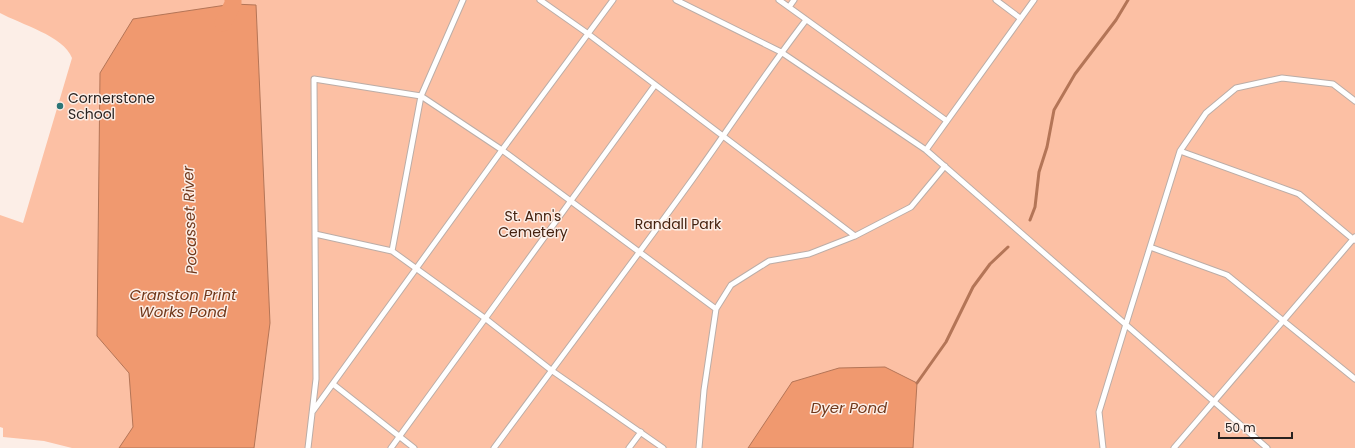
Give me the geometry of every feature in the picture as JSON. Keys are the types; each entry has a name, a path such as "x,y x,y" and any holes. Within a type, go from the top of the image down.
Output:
{"lane":[{"path":"392,251 421,96 463,0"},
{"path":"540,0 587,33 855,236"},
{"path":"312,413 587,33 613,0"},
{"path":"676,0 781,52 926,150 1268,448"},
{"path":"779,0 947,121"},
{"path":"789,7 794,0"},
{"path":"996,0 1020,18"},
{"path":"926,150 1034,0"},
{"path":"494,448 639,253 723,137 781,52 806,20"},
{"path":"1103,448 1099,412 1126,324 1180,151 1206,113 1236,88 1282,78 1333,84 1355,101"},
{"path":"308,448 316,379 314,79 421,96 502,150 716,309"},
{"path":"392,448 655,85"},
{"path":"1174,448 1354,239 1298,194 1180,151"},
{"path":"698,448 704,390 716,309 731,285 769,261 809,254 855,236 911,207 945,166"},
{"path":"315,234 392,251 486,319 552,370 664,448"},
{"path":"1150,247 1227,275 1355,379"},
{"path":"333,384 414,448"},
{"path":"629,448 641,432"}],"green space":[{"name":"St. Ann's Cemetery","path":"0,0 1355,0 1355,448 72,448 44,441 3,437 3,428 0,427 0,215 23,223 72,58 60,43 51,37 0,13"}],"water":[{"name":"Cranston Print Works Pond","path":"233,4 256,5 270,323 254,448 119,448 133,427 129,373 97,336 100,73 133,19"},
{"name":"Dyer Pond","path":"885,367 917,383 913,448 748,448 792,382 839,368"}],"waterway":[{"name":"Pocasset River","path":"223,23 233,4 233,0"},
{"path":"1030,220 1035,207 1039,172 1047,147 1054,110 1075,74 1116,20 1128,0"},
{"path":"917,383 946,342 973,287 990,264 1008,247"}],"place":[{"name":"Cornerstone School","path":"60,106"}],"park label":[{"name":"Randall Park","path":"678,224"}]}
